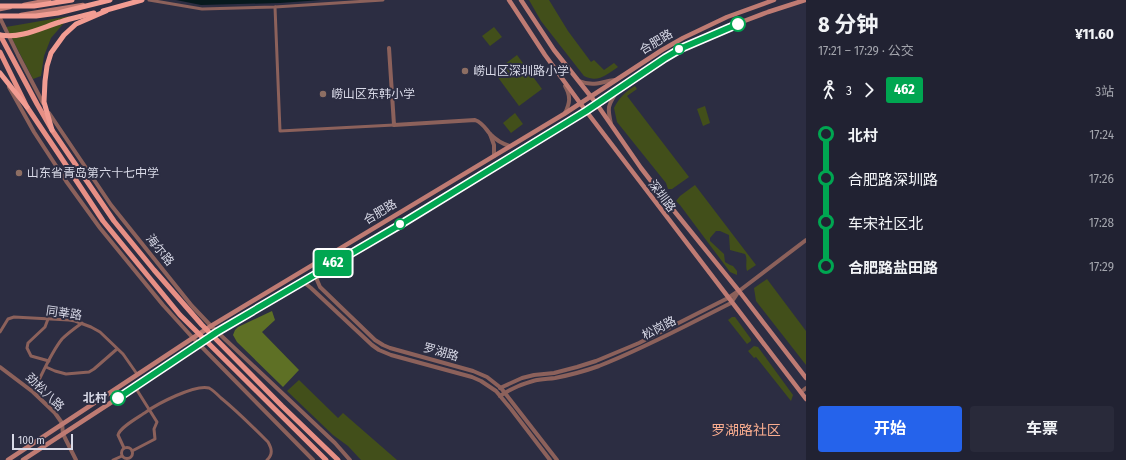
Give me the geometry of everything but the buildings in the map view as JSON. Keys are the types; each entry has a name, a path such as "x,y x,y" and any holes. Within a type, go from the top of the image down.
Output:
{"highway":[{"path":"0,6 34,6 72,0"},
{"path":"0,18 58,13 110,0"},
{"path":"0,35 7,36 28,33 71,19 106,11 142,0"},
{"path":"52,130 44,102 47,66 51,53 64,35 76,24 106,11"},
{"path":"0,72 27,107"}],"main road":[{"path":"0,9 49,0"},
{"path":"0,18 114,0"},
{"name":"深圳路","path":"509,0 545,55 580,103 806,399"},
{"name":"深圳路","path":"521,0 554,50 596,103 641,168 739,290 806,378"},
{"name":"合肥路","path":"8,460 211,326 564,114 662,50 727,17 774,0"},
{"name":"合肥路","path":"23,460 217,332 398,226 586,111 596,103 682,48 743,21 805,0"},
{"name":"海尔路","path":"0,35 36,104 52,130 114,220 154,270 202,324 282,406 338,460"},
{"path":"0,52 27,107 103,220 180,315 326,460"}],"street":[{"path":"149,0 202,9 274,7 383,0"},
{"path":"274,7 280,131 471,120 480,122 499,142 510,146"},
{"name":"海尔路","path":"0,18 49,114 111,205 192,306 217,332 335,443 350,460"},
{"path":"389,48 394,125"},
{"path":"0,72 34,132 66,181 100,228 192,338 313,460"},
{"path":"563,80 570,99 568,108 564,114"},
{"path":"577,80 587,84 596,84 615,80"},
{"path":"612,126 608,115 608,108 618,89"},
{"path":"490,134 494,145 494,156"},
{"name":"松岗路","path":"496,391 528,377 554,373 596,361 639,343 728,298 806,240"},
{"name":"罗湖路","path":"318,272 317,282 320,287 375,340 390,348 487,377 501,388 557,460"},
{"path":"302,282 311,288 379,350 391,355 472,377 496,391 550,460"},
{"name":"松岗路","path":"500,396 530,382 579,372 642,348 731,302 739,290"},
{"name":"同莘路","path":"0,332 7,320 11,317 69,320 82,323 100,332 123,354 137,374"},
{"path":"48,319 44,327 30,339 27,348 31,356 49,361"},
{"path":"32,392 62,340 82,323"},
{"path":"46,367 55,372 66,374 89,372 117,349"},
{"name":"劲松八路","path":"0,367 32,392 55,413 62,423 63,434 76,460"},
{"path":"132,451 155,439 154,429 157,422 135,387"},
{"path":"122,456 122,451 124,448 118,435 120,429 167,399 197,389 209,388 268,442 272,452 267,460"},
{"path":"801,392 806,388"},
{"path":"124,448 130,448 132,451"},
{"path":"113,460 122,456 129,459 132,455 132,451"}],"green space":[{"path":"529,0 549,0 568,31 591,62 594,60 604,70 614,63 618,67 602,77 594,79 584,76 541,21"},
{"path":"70,16 51,38 44,56 41,76 33,79 6,27"},
{"path":"494,27 502,37 490,46 482,36"},
{"path":"517,55 542,89 519,106 494,72"},
{"path":"635,86 637,89 627,96 689,177 672,189 668,189 666,183 617,122 614,108 618,101"},
{"path":"705,106 710,123 703,126 697,109"},
{"path":"515,113 523,124 511,133 503,123"},
{"path":"695,185 756,265 747,271 745,254 730,250 729,235 716,231 710,238 710,241 724,254 725,262 733,266 737,271 737,275 730,272 676,201 680,196"},
{"path":"767,279 806,331 806,365 756,301 754,288"},
{"path":"272,311 275,320 262,332 299,370 283,387 237,342 233,335 238,327"},
{"path":"735,317 751,339 751,341 747,344 728,320"},
{"path":"754,346 758,347 793,395 791,401 756,357 754,358 748,351"},
{"path":"299,380 338,418 343,413 397,460 361,460 348,446 333,435 287,391"}],"shaded area":[{"path":"176,0 321,0 280,3 201,5"}],"bus line":[{"name":"462","path":"118,398 217,332 398,226 586,111 665,58 682,48 738,24"}],"place":[{"name":"崂山区深圳路小学","path":"465,71"},
{"name":"崂山区东韩小学","path":"323,94"},
{"name":"山东省青岛第六十七中学","path":"19,173"},
{"name":"北村","path":"118,398"}],"district":[{"name":"罗湖路社区","path":"746,430"}]}
